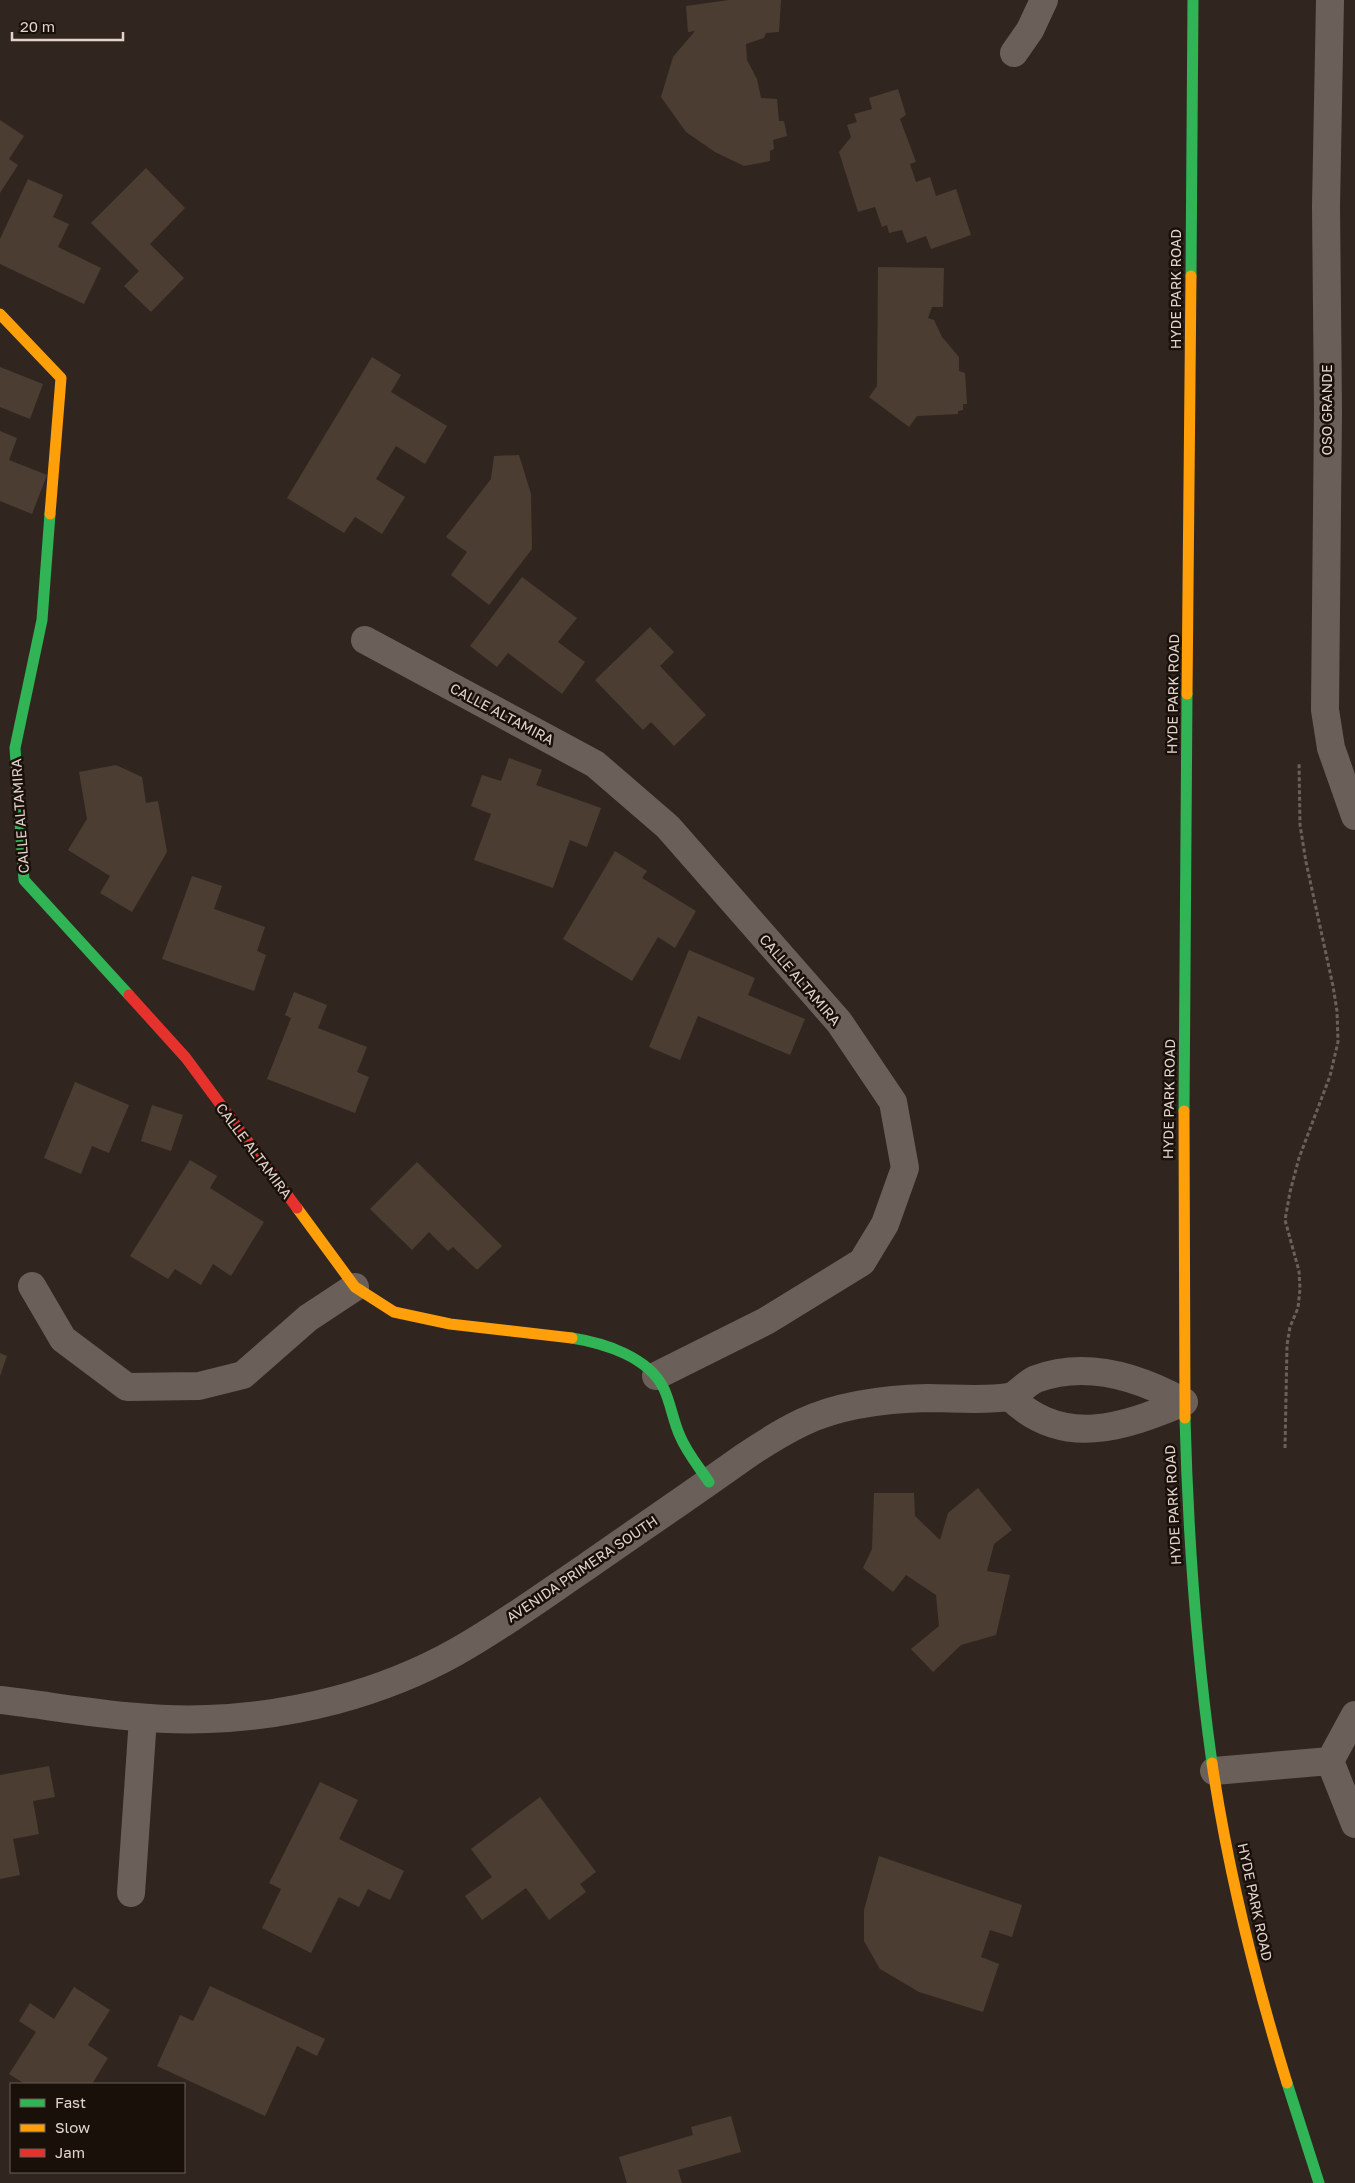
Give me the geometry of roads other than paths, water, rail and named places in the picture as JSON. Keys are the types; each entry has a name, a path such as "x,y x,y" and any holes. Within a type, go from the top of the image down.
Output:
{"main road":[{"name":"HYDE PARK ROAD","path":"1193,0 1183,1215 1184,1402 1192,1586 1205,1713 1235,1884 1263,2005 1319,2183"},
{"name":"CALLE ALTAMIRA","path":"0,314 61,378 42,620 16,748 24,880 186,1058 356,1287 394,1312 432,1321 578,1339 601,1344 622,1352 641,1363 656,1376 666,1392 676,1427 684,1444 709,1482"}],"street":[{"path":"1014,53 1030,30 1044,0"},
{"name":"OSO GRANDE","path":"1330,0 1326,206 1328,410 1325,710 1331,748 1355,816"},
{"name":"CALLE ALTAMIRA","path":"365,640 594,764 668,827 757,931 839,1022 893,1102 905,1168 885,1224 862,1262 766,1321 656,1376"},
{"path":"32,1286 63,1339 127,1387 199,1386 243,1375 308,1318 356,1287"},
{"path":"1093,1370 1141,1381 1184,1402 1125,1424 1101,1429 1077,1429 1039,1420 1010,1398 1034,1380 1051,1375 1093,1370"},
{"name":"AVENIDA PRIMERA SOUTH","path":"0,1700 143,1718 210,1719 275,1712 336,1699 396,1680 454,1653 486,1634 776,1436 804,1421 870,1402 905,1399 1010,1398"},
{"path":"1330,1761 1355,1715"},
{"path":"131,1893 143,1718"},
{"path":"1214,1771 1330,1761"},
{"path":"1330,1761 1355,1824"}]}
